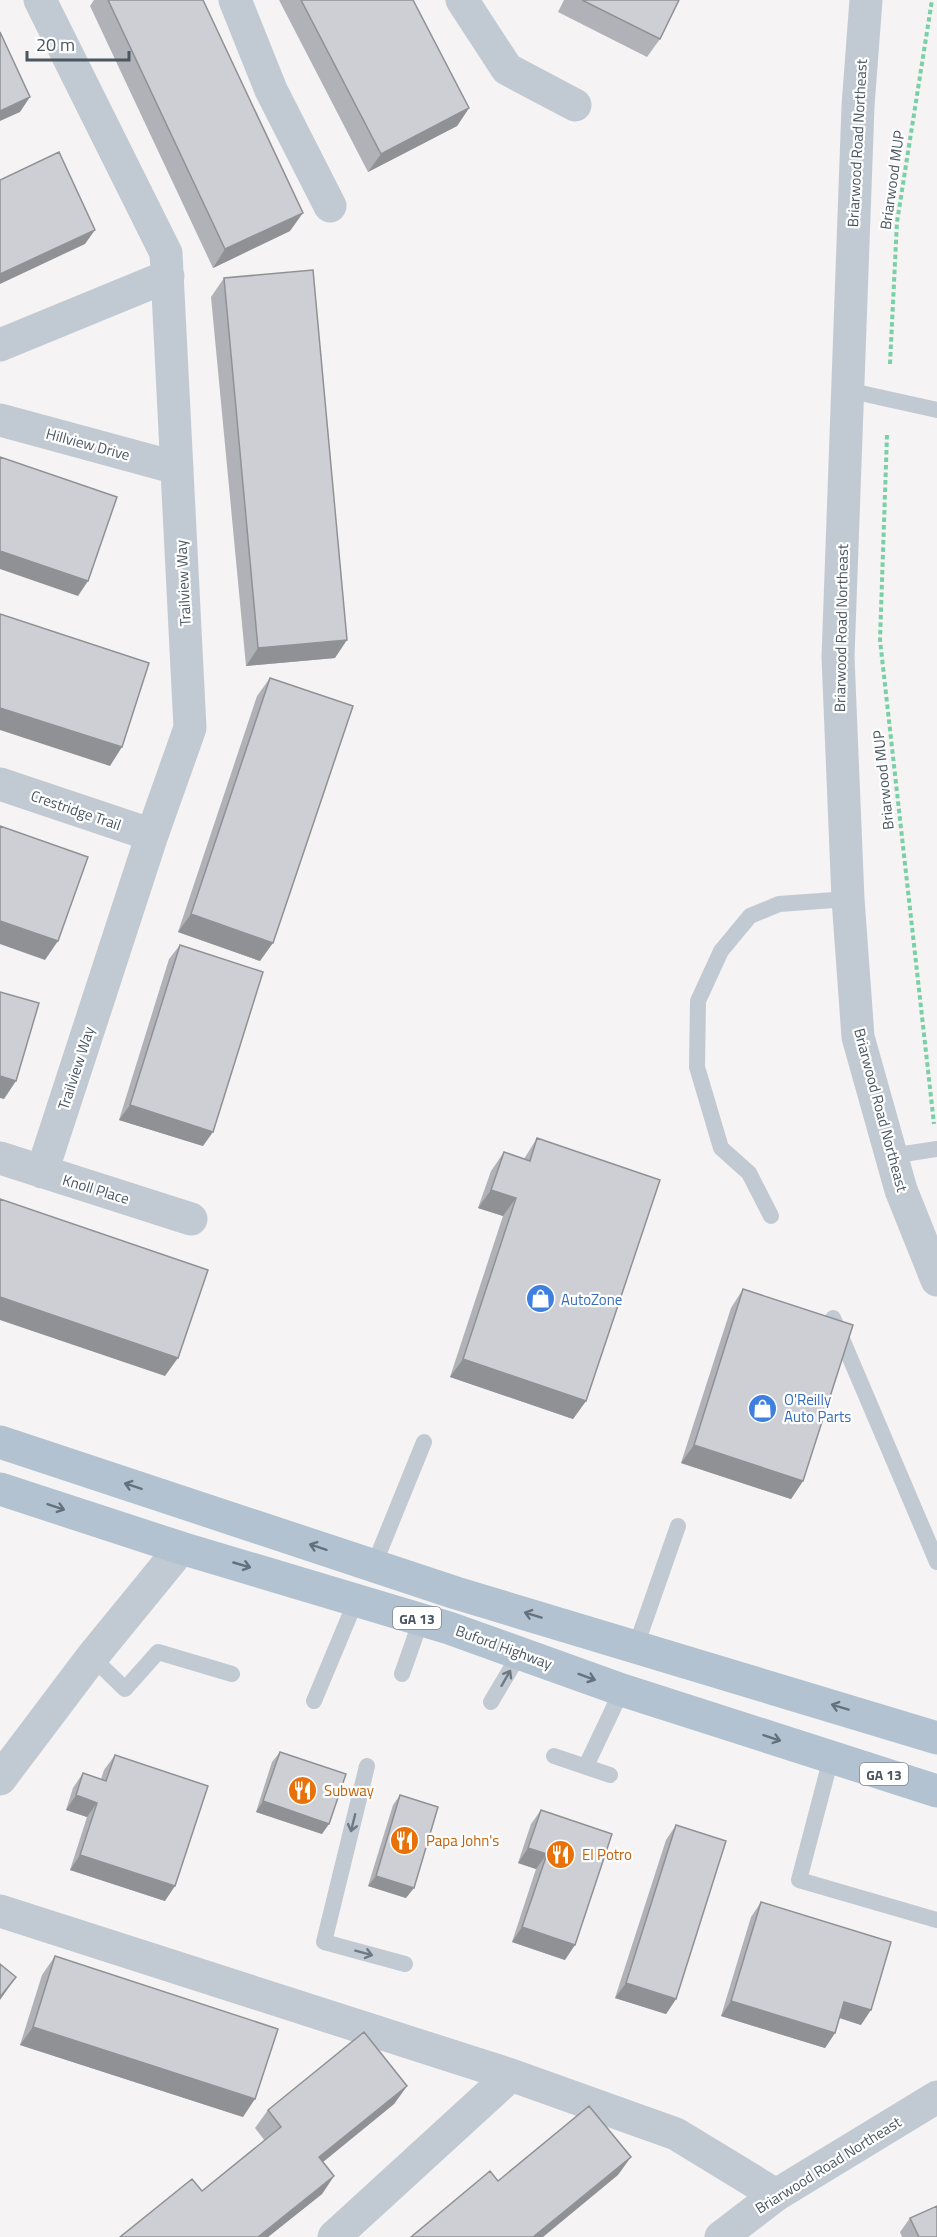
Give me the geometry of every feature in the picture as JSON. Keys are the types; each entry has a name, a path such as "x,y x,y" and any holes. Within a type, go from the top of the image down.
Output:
{"main road":[{"name":"GA 13","path":"0,1442 374,1566 937,1738"},
{"name":"Buford Highway","path":"0,1489 181,1548 357,1598 622,1690 937,1791"}],"street":[{"name":"Trailview Way","path":"40,0 166,253 190,728 152,836 42,1172"},
{"path":"235,0 271,90 330,206"},
{"path":"462,0 507,69 575,105"},
{"name":"Briarwood Road Northeast","path":"866,0 858,106 838,657 848,899 858,1037 901,1190 937,1280"},
{"path":"0,345 168,276"},
{"name":"Hillview Drive","path":"0,420 177,468"},
{"name":"Crestridge Trail","path":"0,784 152,836"},
{"name":"Knoll Place","path":"0,1158 191,1219"},
{"path":"0,1779 92,1657 181,1548"},
{"path":"0,1911 511,2075 676,2134 776,2195"},
{"path":"334,2237 511,2075"},
{"name":"Briarwood Road Northeast","path":"722,2237 776,2195 937,2097"}],"lane":[{"path":"847,390 937,410"},
{"path":"771,1216 748,1173 721,1148 697,1067 698,1001 722,951 750,916 779,904 848,899"},
{"path":"891,1156 937,1149"},
{"path":"833,1318 937,1562"},
{"path":"374,1566 424,1442"},
{"path":"636,1646 678,1526"},
{"path":"314,1701 357,1598"},
{"path":"402,1674 421,1620"},
{"path":"92,1657 125,1689 158,1652 232,1674"},
{"path":"491,1702 520,1653"},
{"path":"586,1766 622,1690"},
{"path":"554,1756 610,1774"},
{"path":"831,1758 799,1880 937,1920"},
{"path":"367,1766 324,1942 405,1964"}],"path":[{"name":"Briarwood MUP","path":"890,364 897,222 932,0"},
{"name":"Briarwood MUP","path":"887,435 880,640 933,1120"}],"building":[{"path":"108,0 203,0 303,213 225,249"},
{"path":"301,0 413,0 469,108 381,154"},
{"path":"582,0 679,0 660,39"},
{"path":"0,32 30,97 0,111"},
{"path":"59,152 95,230 0,274 0,180"},
{"path":"313,270 347,640 258,648 224,278"},
{"path":"0,457 117,497 88,581 0,551"},
{"path":"0,614 149,663 122,747 0,708"},
{"path":"270,678 353,706 273,943 191,914"},
{"path":"0,826 88,857 58,941 0,921"},
{"path":"180,945 263,972 213,1132 130,1105"},
{"path":"0,992 39,1003 16,1081 0,1076"},
{"path":"537,1138 660,1180 586,1401 463,1359 516,1198 491,1190 504,1152 530,1161"},
{"path":"0,1199 208,1270 178,1358 0,1297"},
{"path":"743,1289 853,1325 803,1481 694,1445"},
{"path":"280,1752 346,1774 329,1824 263,1801"},
{"path":"115,1755 208,1786 175,1886 80,1855 97,1803 76,1795 83,1773 106,1781"},
{"path":"400,1795 438,1807 414,1888 376,1876"},
{"path":"541,1810 612,1834 575,1945 522,1927 547,1854 528,1848"},
{"path":"676,1825 726,1841 676,1999 626,1983"},
{"path":"761,1902 891,1942 871,2010 844,2002 835,2033 731,2001"},
{"path":"55,1956 278,2029 255,2099 33,2027"},
{"path":"0,1964 16,1977 0,1997"},
{"path":"364,2032 407,2086 319,2157 334,2176 258,2237 120,2237 192,2179 202,2191 281,2127 268,2110"},
{"path":"589,2106 631,2157 533,2237 411,2237 490,2171 498,2181"},
{"path":"937,2206 937,2237 919,2237 910,2218"}],"place":[{"name":"AutoZone","path":"540,1299"},
{"name":"O'Reilly Auto Parts","path":"763,1408"},
{"name":"Subway","path":"303,1790"},
{"name":"Papa John's","path":"405,1840"},
{"name":"El Potro","path":"561,1854"}]}
